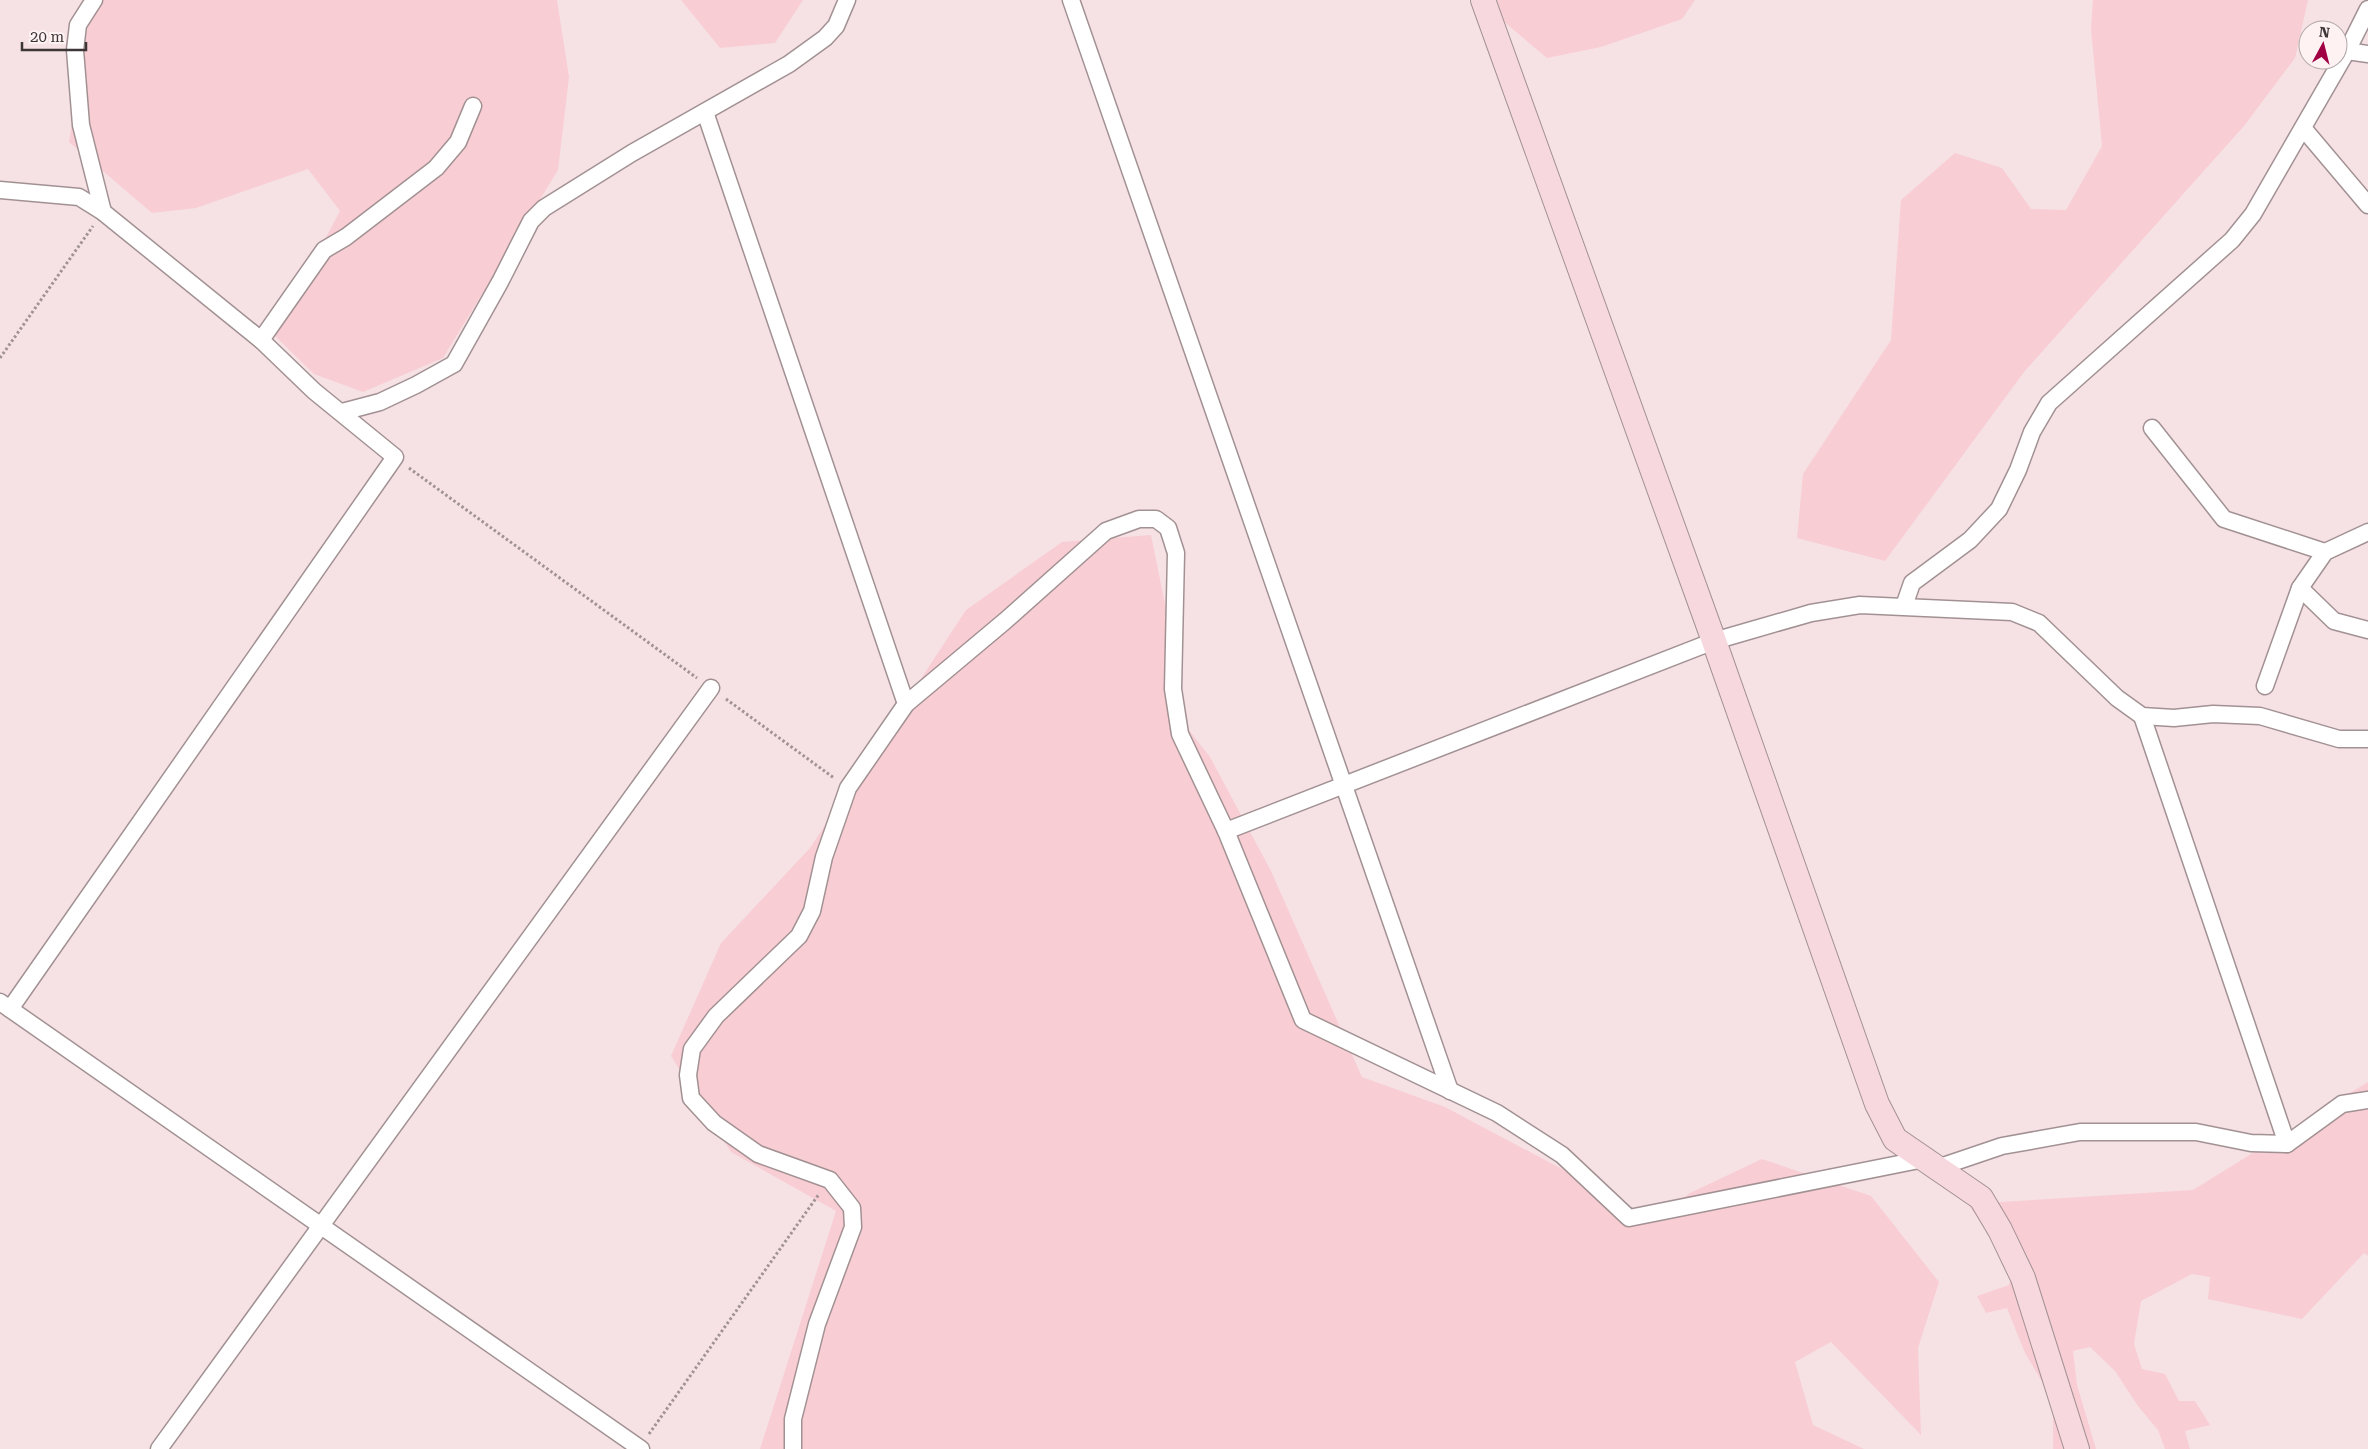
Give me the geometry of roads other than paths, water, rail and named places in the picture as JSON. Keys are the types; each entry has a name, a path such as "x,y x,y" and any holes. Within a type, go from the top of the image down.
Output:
{"street":[{"path":"94,0 78,24 75,50 81,125 103,212"},
{"path":"342,412 380,402 454,364 500,282 531,221 544,208 632,153 789,64 825,38 836,26 847,0"},
{"path":"1071,0 1450,1090"},
{"path":"1483,0 1714,641 1877,1104 1895,1139 1981,1198 2000,1230 2023,1278 2078,1449"},
{"path":"2348,49 2368,9"},
{"path":"2348,51 2368,54"},
{"path":"1904,606 1912,583 1970,540 1999,509 2018,470 2032,432 2049,404 2232,240 2252,214 2336,70"},
{"path":"261,340 324,250 346,237 436,168 458,142 473,106"},
{"path":"705,112 906,704"},
{"path":"2303,128 2368,204"},
{"path":"0,190 79,197 103,212 261,340 314,391 395,457 5,1006 640,1449"},
{"path":"2152,428 2224,519 2325,552"},
{"path":"793,1449 793,1419 817,1324 853,1227 852,1208 830,1180 758,1154 714,1123 690,1098 688,1075 692,1049 716,1016 799,936 812,911 824,857 848,788 906,704 1006,621 1106,531 1138,519 1156,519 1168,528 1176,553 1173,689 1180,734 1226,831 1303,1020 1497,1113 1562,1155 1629,1218 1931,1163 2002,1146 2080,1132 2196,1132 2251,1143 2287,1144 2342,1104 2368,1100"},
{"path":"2265,686 2300,588 2325,552 2368,532"},
{"path":"2300,588 2334,621 2368,630"},
{"path":"1226,831 1714,641 1811,613 1860,605 2012,612 2039,623 2117,698 2142,716 2174,718 2213,714 2260,716 2339,740 2368,739"},
{"path":"159,1449 712,688"},
{"path":"2142,716 2287,1144"}]}
